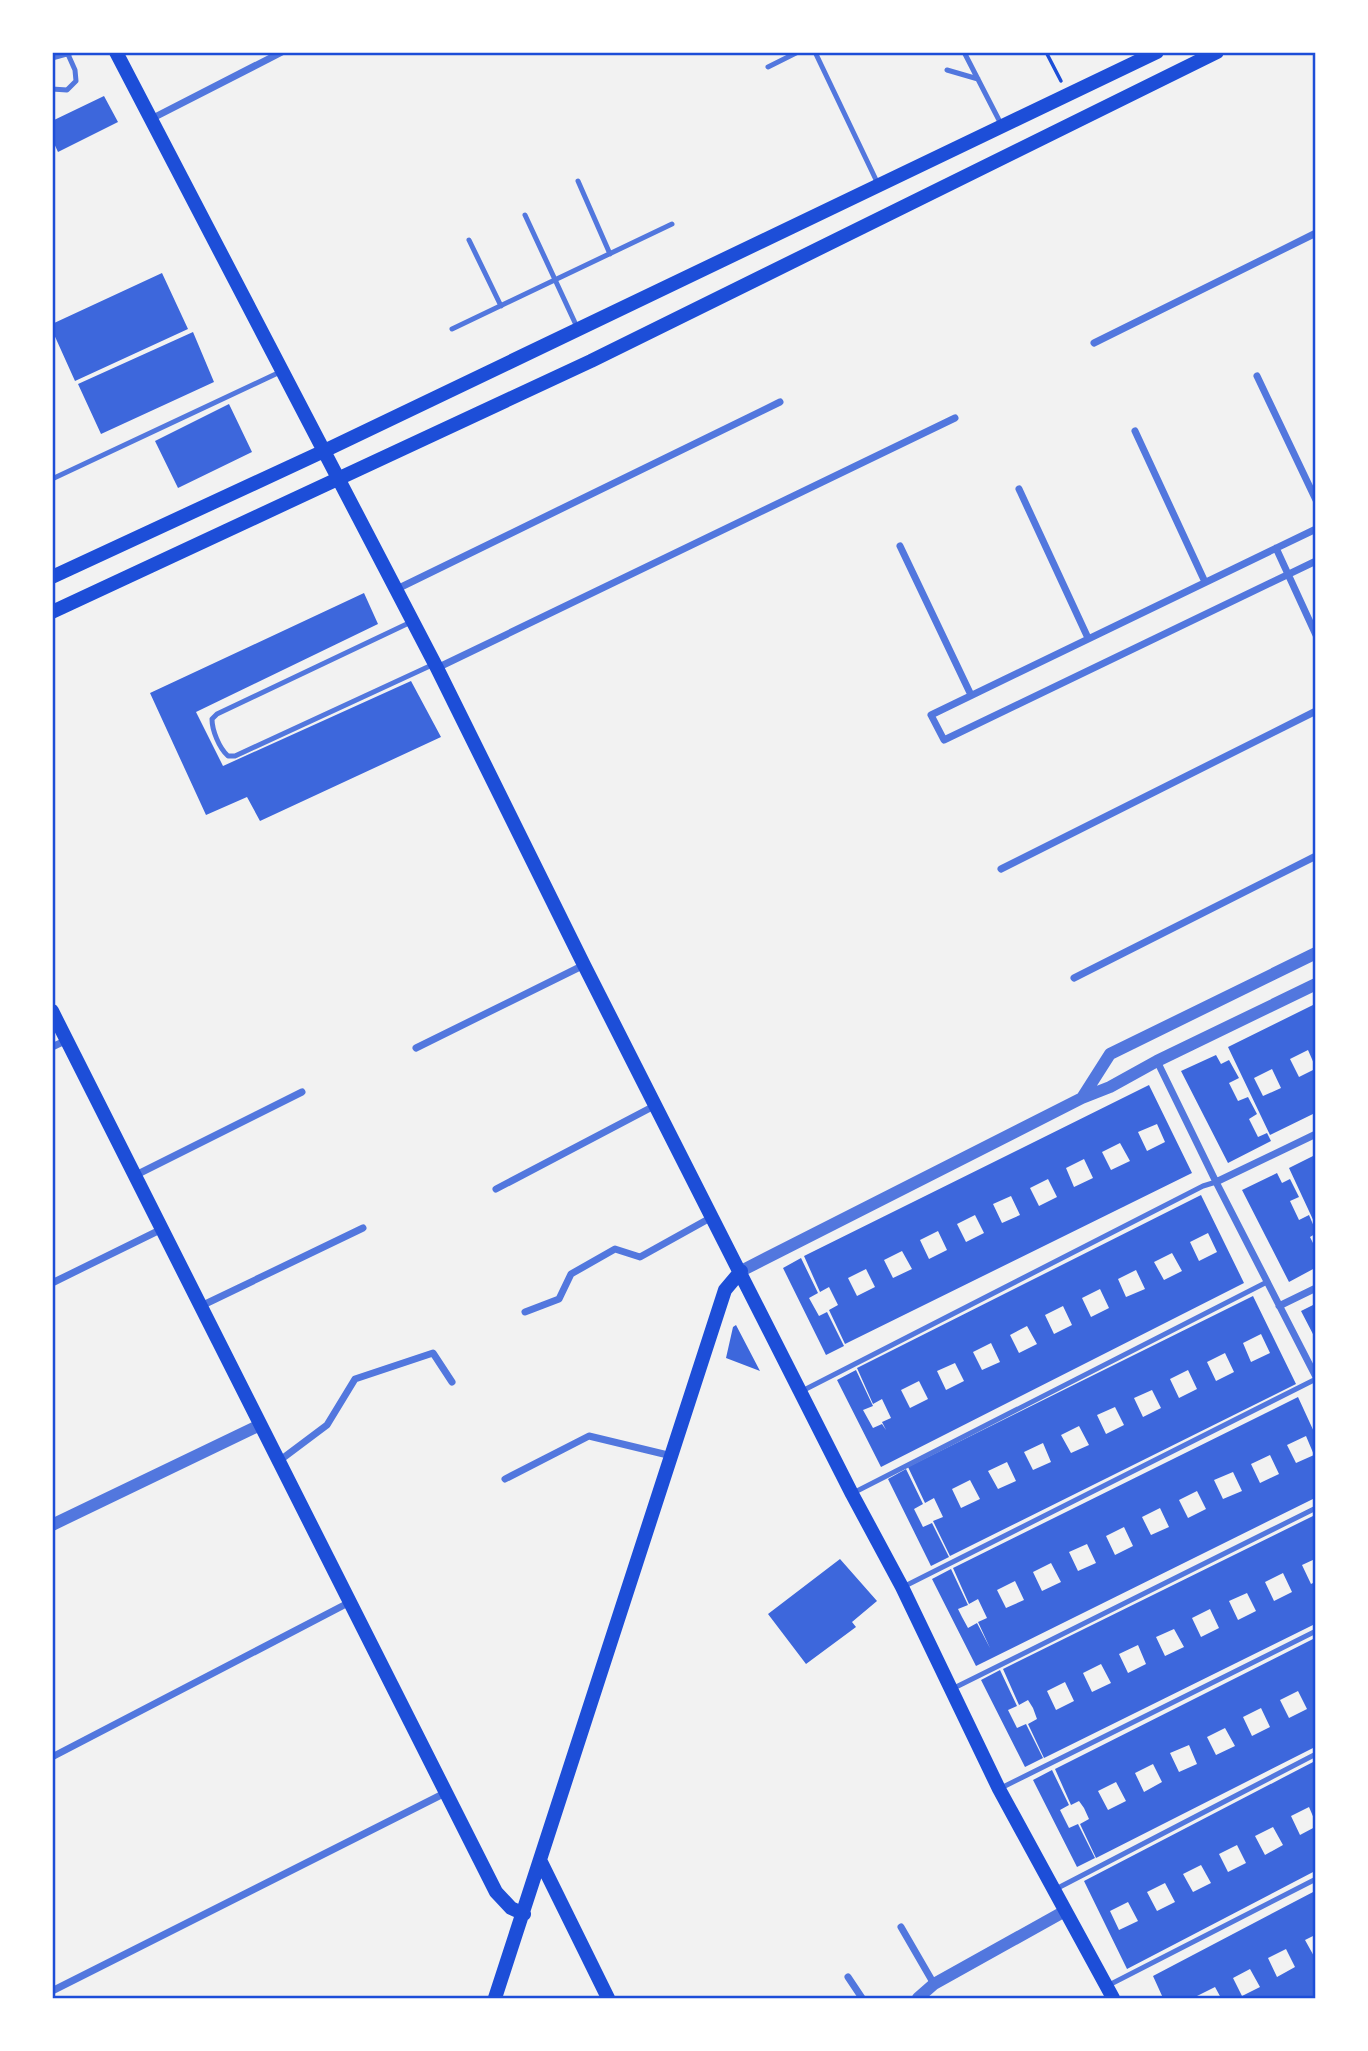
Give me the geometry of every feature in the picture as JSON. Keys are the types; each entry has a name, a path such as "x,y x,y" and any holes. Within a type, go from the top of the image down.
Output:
{"main road":[{"path":"116,52 397,589 584,965 852,1494 902,1587 999,1790 1110,1992"},
{"path":"52,577 324,451 1157,52"},
{"path":"52,612 591,361 1217,52"},
{"path":"52,1011 496,1892 511,1908 524,1914"},
{"path":"495,1998 725,1290 741,1271"},
{"path":"541,1862 608,1998"}],"street":[{"path":"151,119 282,52"},
{"path":"1094,343 1315,233"},
{"path":"1257,376 1315,500"},
{"path":"397,589 780,402"},
{"path":"436,666 956,418"},
{"path":"1135,431 1205,583"},
{"path":"1019,489 1088,638"},
{"path":"1315,529 931,715 944,740 1315,561"},
{"path":"900,545 971,695"},
{"path":"1276,548 1315,635"},
{"path":"1002,869 1315,711"},
{"path":"1074,978 1315,856"},
{"path":"1082,1098 1110,1054 1315,953"},
{"path":"416,1048 584,965"},
{"path":"741,1271 1082,1098 1110,1087 1157,1061 1315,984"},
{"path":"52,1047 68,1040"},
{"path":"1157,1061 1315,1378"},
{"path":"136,1175 302,1092"},
{"path":"496,1189 656,1105"},
{"path":"1216,1182 1315,1134"},
{"path":"525,1312 559,1299 571,1274 615,1249 640,1256 713,1216"},
{"path":"52,1283 163,1228"},
{"path":"200,1307 363,1228"},
{"path":"1279,1306 1315,1288"},
{"path":"278,1461 327,1425 355,1379 433,1353 452,1382"},
{"path":"52,1525 260,1425"},
{"path":"505,1479 589,1436 672,1455"},
{"path":"52,1757 351,1602"},
{"path":"52,1991 445,1793"},
{"path":"918,1998 934,1984 1065,1911"},
{"path":"901,1927 934,1984"},
{"path":"848,1977 862,1998"}],"lane":[{"path":"768,67 798,52"},
{"path":"815,52 879,187"},
{"path":"964,52 1002,127"},
{"path":"52,58 70,53 76,80 67,90 52,89"},
{"path":"947,70 978,79"},
{"path":"578,181 610,254"},
{"path":"525,215 578,330"},
{"path":"452,329 672,224"},
{"path":"469,240 501,306"},
{"path":"52,479 283,370"},
{"path":"413,621 217,714 212,719 212,725 223,751 228,756 235,756 436,666"},
{"path":"802,1391 1203,1186 1216,1182"},
{"path":"852,1494 1267,1282"},
{"path":"902,1587 1315,1378"},
{"path":"951,1690 1315,1508"},
{"path":"999,1790 1315,1631"},
{"path":"1053,1891 1315,1754"},
{"path":"1110,1992 1315,1878"}],"path":[{"path":"1046,52 1068,95"}],"building":[{"path":"104,96 118,122 58,152 52,139 52,121"},
{"path":"162,273 188,329 75,381 52,330 52,324"},
{"path":"193,332 214,382 101,434 78,384"},
{"path":"229,404 252,452 178,488 155,441"},
{"path":"364,593 378,624 196,712 223,766 411,681 441,737 260,821 247,797 206,815 150,693"},
{"path":"1315,1004 1315,1066 1308,1050 1290,1059 1299,1077 1315,1069 1315,1113 1270,1135 1228,1047","holes":["1272,1069 1281,1088 1263,1096 1254,1078"]},
{"path":"1216,1055 1221,1064 1229,1060 1239,1078 1229,1083 1238,1101 1248,1097 1257,1114 1249,1119 1258,1137 1267,1133 1271,1141 1228,1163 1181,1071"},
{"path":"1149,1085 1192,1173 845,1344 829,1310 838,1305 829,1287 820,1292 804,1256","holes":["1157,1124 1165,1142 1147,1151 1138,1132","1120,1143 1130,1161 1111,1170 1102,1152","1084,1159 1093,1178 1074,1187 1066,1168","1048,1179 1057,1197 1039,1206 1030,1188","1011,1196 1020,1215 1002,1223 993,1204","975,1215 984,1233 966,1242 957,1224","938,1231 947,1250 929,1259 920,1240","902,1251 912,1269 893,1278 884,1260","866,1269 875,1287 857,1296 848,1278"]},
{"path":"1315,1155 1315,1224 1289,1168"},
{"path":"1277,1173 1282,1183 1290,1179 1299,1197 1290,1201 1299,1220 1309,1215 1315,1229 1315,1234 1310,1237 1315,1247 1315,1268 1289,1282 1242,1190"},
{"path":"1201,1195 1244,1283 881,1467 837,1380 856,1370 873,1406 863,1410 873,1428 882,1424 886,1430 882,1422 891,1418 882,1399 873,1404 857,1368","holes":["1208,1233 1217,1252 1199,1261 1190,1242","1172,1253 1182,1271 1164,1280 1154,1262","1136,1270 1145,1289 1126,1297 1118,1279","1100,1289 1109,1308 1091,1317 1082,1298","1063,1306 1072,1325 1054,1334 1045,1315","1027,1326 1037,1344 1019,1353 1010,1335","991,1343 1000,1362 982,1370 973,1352","955,1363 964,1381 946,1390 937,1371","919,1381 928,1399 910,1408 901,1390"]},
{"path":"801,1258 818,1293 809,1298 819,1316 827,1312 844,1346 826,1355 783,1268"},
{"path":"1253,1296 1296,1384 950,1556 933,1521 943,1517 934,1498 925,1503 908,1467","holes":["1261,1334 1270,1353 1251,1362 1243,1343","1225,1353 1234,1372 1216,1381 1207,1362","1188,1370 1197,1389 1179,1398 1170,1379","1152,1390 1161,1408 1143,1417 1134,1398","1115,1407 1124,1425 1106,1434 1097,1415","1079,1426 1089,1445 1071,1453 1061,1435","1043,1443 1051,1462 1033,1470 1024,1452","1007,1462 1016,1481 998,1489 988,1471","970,1480 980,1499 961,1508 952,1489"]},
{"path":"1315,1304 1315,1338 1301,1311"},
{"path":"736,1325 760,1371 726,1358 733,1327"},
{"path":"1298,1397 1315,1434 1315,1498 976,1666 932,1579 951,1569 968,1605 958,1609 968,1628 977,1623 990,1648 978,1622 987,1618 978,1599 969,1604 953,1568","holes":["1306,1436 1314,1455 1296,1463 1287,1445","1270,1455 1279,1474 1260,1483 1251,1464","1233,1472 1242,1491 1223,1499 1214,1480","1197,1491 1206,1509 1188,1518 1179,1500","1160,1508 1169,1527 1151,1535 1142,1517","1124,1527 1133,1546 1115,1555 1106,1536","1087,1544 1096,1563 1078,1571 1069,1552","1051,1563 1061,1582 1042,1591 1033,1572","1015,1581 1024,1600 1006,1608 997,1590"]},
{"path":"906,1469 923,1504 914,1509 923,1527 932,1523 949,1557 931,1566 888,1479"},
{"path":"1315,1515 1315,1559 1302,1565 1311,1584 1315,1582 1315,1624 1044,1758 1028,1724 1037,1719 1033,1708 1028,1700 1019,1705 1003,1669","holes":["1283,1573 1292,1592 1274,1601 1265,1582","1247,1593 1256,1611 1238,1620 1229,1601","1210,1609 1219,1628 1201,1637 1192,1618","1174,1629 1184,1647 1165,1656 1156,1637","1138,1645 1146,1664 1128,1673 1119,1654","1101,1664 1111,1683 1092,1692 1083,1673","1065,1682 1074,1701 1056,1710 1047,1691"]},
{"path":"840,1559 877,1601 852,1622 856,1627 806,1664 768,1614"},
{"path":"1315,1638 1315,1747 1096,1858 1080,1824 1089,1819 1084,1808 1079,1801 1071,1805 1055,1769","holes":["1298,1691 1307,1709 1289,1718 1280,1700","1261,1708 1270,1727 1252,1736 1243,1717","1225,1728 1235,1746 1216,1755 1207,1737","1189,1745 1197,1764 1179,1772 1170,1753","1153,1764 1162,1782 1144,1792 1135,1773","1116,1782 1126,1801 1108,1810 1098,1791"]},
{"path":"1000,1670 1017,1706 1008,1710 1017,1728 1026,1724 1043,1758 1025,1767 981,1680"},
{"path":"1315,1761 1315,1821 1309,1807 1291,1816 1300,1835 1315,1827 1315,1871 1127,1969 1084,1881","holes":["1273,1827 1283,1845 1265,1855 1255,1836","1237,1845 1246,1863 1228,1872 1219,1854","1201,1865 1211,1883 1193,1892 1183,1874","1165,1883 1175,1902 1157,1911 1147,1892","1128,1902 1138,1921 1119,1930 1110,1911"]},
{"path":"1052,1770 1069,1805 1060,1810 1069,1828 1078,1824 1095,1858 1077,1867 1033,1780"},
{"path":"1315,1891 1315,1935 1305,1940 1315,1958 1315,1998 1221,1998 1215,1987 1197,1996 1198,1998 1163,1998 1153,1976","holes":["1286,1949 1295,1967 1277,1977 1268,1958","1250,1969 1260,1987 1242,1996 1233,1978"]}]}
